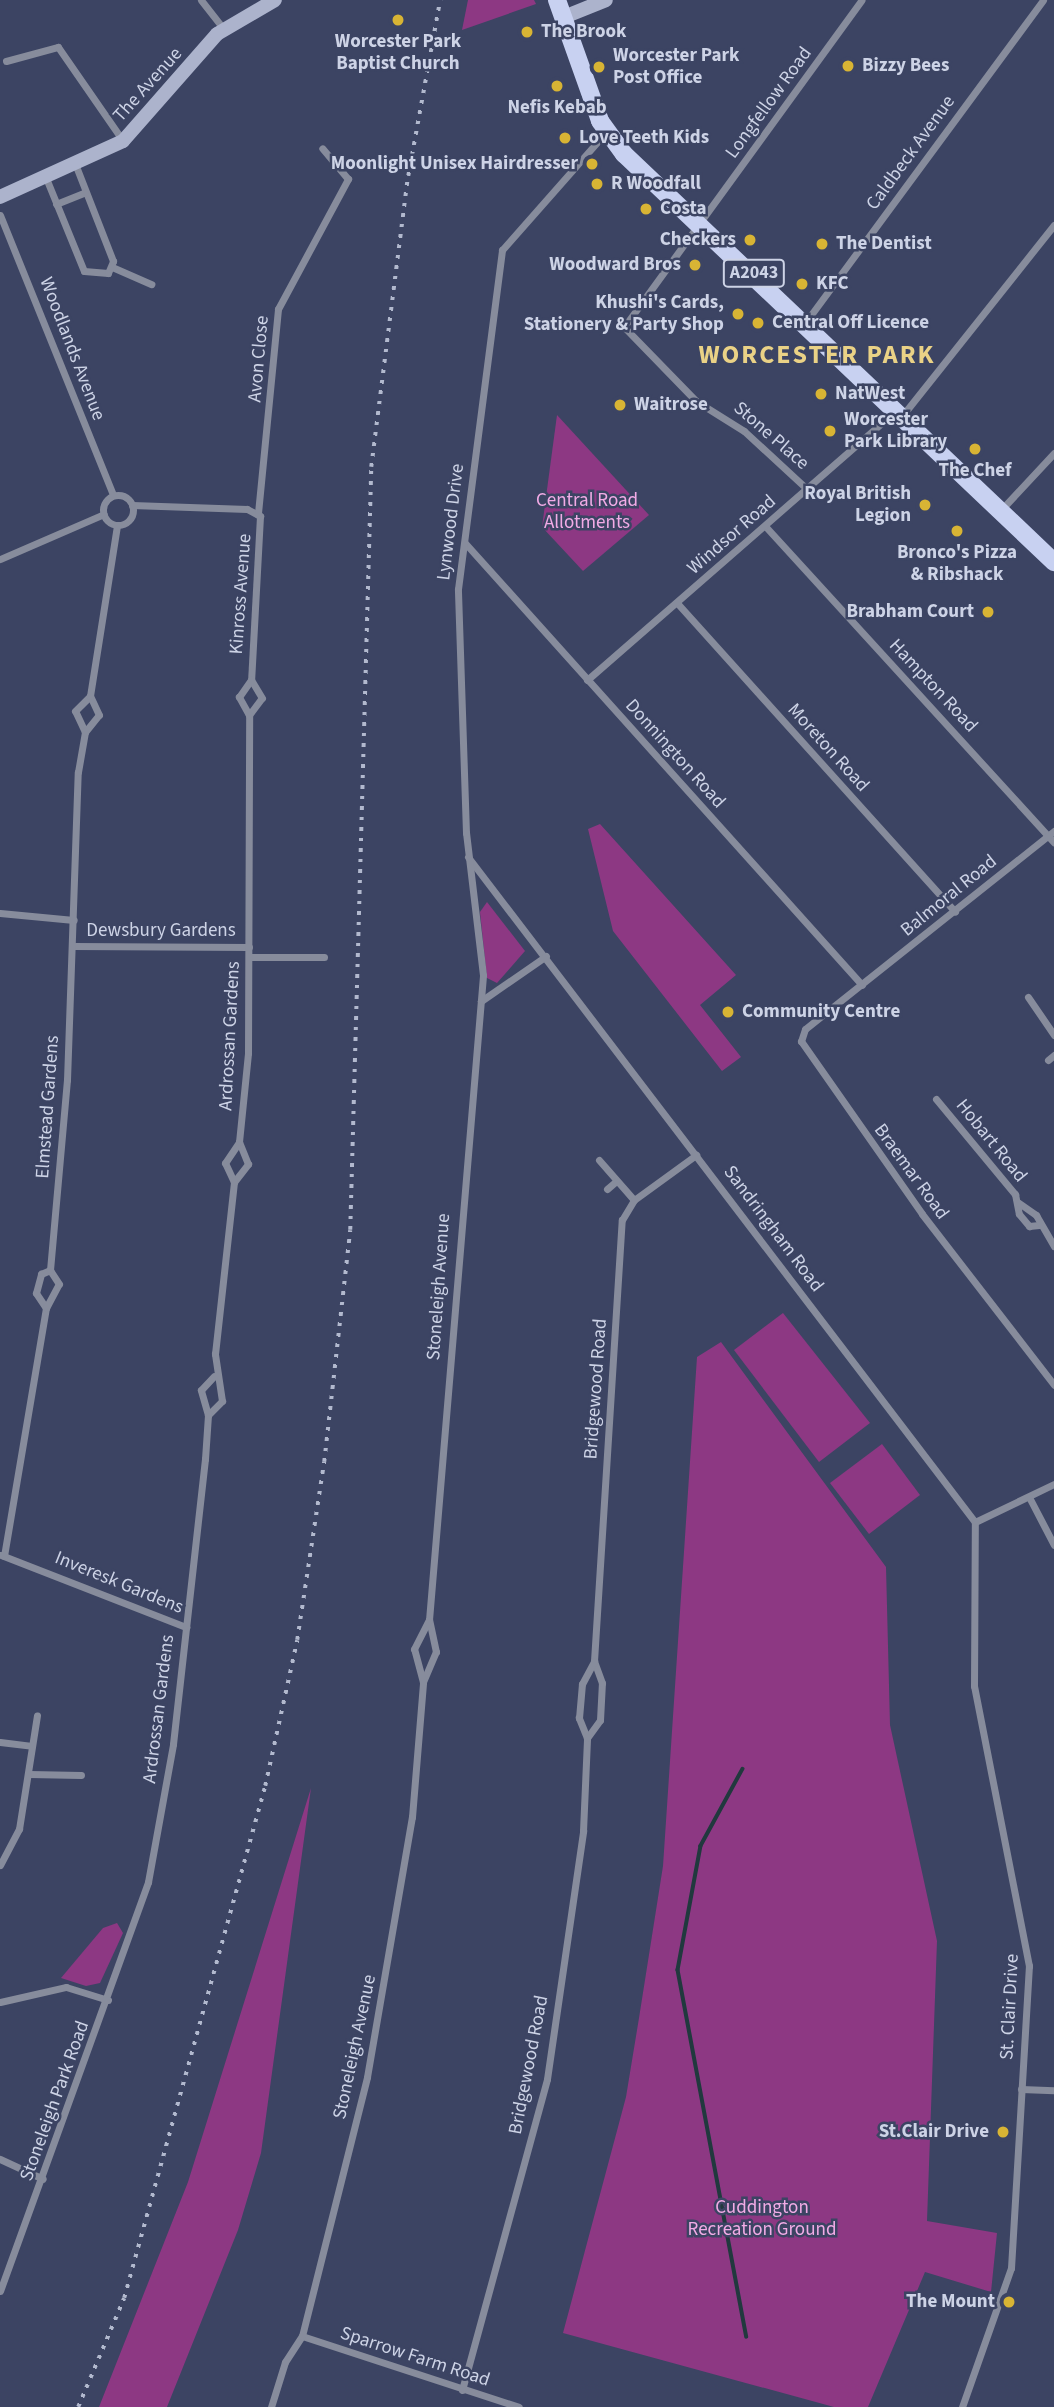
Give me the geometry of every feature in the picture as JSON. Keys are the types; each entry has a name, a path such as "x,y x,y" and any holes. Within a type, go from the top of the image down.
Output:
{"main road":[{"name":"A2043","path":"557,5 606,132 1054,562"}],"street":[{"path":"201,0 224,29"},
{"name":"The Avenue","path":"0,197 76,166 122,141 224,29 275,0"},
{"path":"557,5 606,0"},
{"name":"Longfellow Road","path":"702,224 862,0"},
{"name":"Caldbeck Avenue","path":"805,323 1043,0"},
{"path":"6,61 58,47 122,141"},
{"name":"Lynwood Drive","path":"481,957 468,857 458,589 502,250 606,132"},
{"name":"Avon Close","path":"258,513 278,309 348,179 323,148"},
{"path":"76,166 112,267 151,284"},
{"path":"46,178 84,271 99,277 112,267"},
{"path":"56,204 85,192"},
{"name":"Woodlands Avenue","path":"0,215 113,495"},
{"name":"Stone Place","path":"702,224 660,272 651,293 625,323 626,335 808,490"},
{"name":"Windsor Road","path":"587,680 899,414 1054,225"},
{"path":"1001,511 1054,453"},
{"path":"0,559 104,514 113,495 132,505 128,521 117,525"},
{"name":"Kinross Avenue","path":"132,505 258,513 262,524 251,680 239,696 249,715 249,931"},
{"path":"104,514 117,525"},
{"path":"85,732 99,715 90,696 117,525"},
{"name":"Hampton Road","path":"765,527 1052,836"},
{"name":"Donnington Road","path":"465,543 862,985"},
{"name":"Moreton Road","path":"678,604 956,912"},
{"name":"Kinross Avenue","path":"249,715 262,698 251,680"},
{"path":"73,946 85,732 75,711 90,696"},
{"name":"Balmoral Road","path":"862,985 1052,836"},
{"name":"Sandringham Road","path":"468,857 975,1521"},
{"name":"Dewsbury Gardens","path":"0,913 74,920"},
{"name":"Ardrossan Gardens","path":"234,1182 248,1164 239,1142 250,957 249,931"},
{"name":"Dewsbury Gardens","path":"73,946 249,947"},
{"name":"Elmstead Gardens","path":"2,1555 46,1308 59,1284 50,1270 73,946"},
{"path":"481,1001 546,956"},
{"name":"Dewsbury Gardens","path":"250,957 324,957"},
{"name":"Stoneleigh Avenue","path":"271,2407 285,2362 302,2336 368,2077 412,1817 423,1682 436,1652 429,1620 481,1001 481,957"},
{"name":"Braemar Road","path":"862,985 806,1029 804,1049 1054,1385"},
{"path":"1028,998 1054,1035"},
{"name":"Hobart Road","path":"936,1099 1054,1246"},
{"name":"Ardrossan Gardens","path":"208,1415 222,1401 214,1376 234,1182 225,1163 239,1142"},
{"path":"598,1160 634,1200 696,1155"},
{"path":"607,1189 615,1182"},
{"name":"Bridgewood Road","path":"587,1738 600,1720 602,1684 594,1661 622,1220 634,1200"},
{"name":"Hobart Road","path":"1020,1203 1019,1214 1029,1226 1039,1225"},
{"name":"Elmstead Gardens","path":"46,1308 36,1293 41,1274 50,1270"},
{"name":"Ardrossan Gardens","path":"108,2000 149,1882 186,1627 208,1415 201,1390 214,1376"},
{"path":"975,1521 1054,1484"},
{"path":"1029,1497 1054,1545"},
{"name":"St. Clair Drive","path":"962,2407 1011,2268 1028,1945 974,1686 975,1521"},
{"name":"Inveresk Gardens","path":"2,1555 76,1579 186,1627"},
{"name":"Stoneleigh Avenue","path":"423,1682 414,1649 429,1620"},
{"name":"Bridgewood Road","path":"461,2390 547,2078 583,1831 587,1738 579,1718 582,1684 594,1661"},
{"path":"0,1865 16,1841 37,1716"},
{"path":"0,1742 32,1746"},
{"path":"29,1774 80,1775"},
{"path":"0,2002 65,1987 108,2000"},
{"name":"Stoneleigh Park Road","path":"0,2291 108,2000"},
{"path":"1021,2089 1054,2090"},
{"path":"0,2159 43,2179"},
{"name":"Sparrow Farm Road","path":"302,2336 519,2407"}],"green space":[{"path":"468,0 534,0 536,4 462,30"},
{"name":"Central Road Allotments","path":"557,415 649,515 583,571 542,527"},
{"path":"600,824 736,975 700,1005 741,1057 722,1071 613,931 588,829"},
{"path":"487,902 525,951 497,983 487,978 480,912"},
{"path":"783,1313 870,1423 819,1462 734,1350"},
{"name":"Cuddington Recreation Ground","path":"721,1342 886,1567 890,1725 937,1941 927,2221 997,2233 991,2292 925,2272 868,2407 834,2407 563,2333 626,2097 639,2018 663,1866 697,1357"},
{"path":"882,1444 920,1495 869,1534 830,1483"},
{"path":"311,1788 261,2153 238,2230 167,2407 99,2407 188,2182"},
{"path":"117,1923 123,1933 100,1983 86,1986 61,1978 103,1928"}],"waterway":[{"path":"743,1769 701,1846 678,1970 747,2337"}],"railway":[{"path":"78,2407 124,2298 265,1786 297,1640 324,1462 350,1230 371,467 408,176 440,0"}],"place":[{"name":"Worcester Park Baptist Church","path":"398,20"},
{"name":"The Brook","path":"527,32"},
{"name":"Bizzy Bees","path":"848,66"},
{"name":"Worcester Park Post Office","path":"599,67"},
{"name":"Nefis Kebab","path":"557,86"},
{"name":"Love Teeth Kids","path":"565,138"},
{"name":"Moonlight Unisex Hairdresser","path":"592,164"},
{"name":"R Woodfall","path":"597,184"},
{"name":"Costa","path":"646,209"},
{"name":"Checkers","path":"750,240"},
{"name":"The Dentist","path":"822,244"},
{"name":"Woodward Bros","path":"695,265"},
{"name":"KFC","path":"802,284"},
{"name":"Khushi's Cards, Stationery & Party Shop","path":"738,314"},
{"name":"Central Off Licence","path":"758,323"},
{"name":"NatWest","path":"821,394"},
{"name":"Waitrose","path":"620,405"},
{"name":"Worcester Park Library","path":"830,431"},
{"name":"The Chef","path":"975,449"},
{"name":"Royal British Legion","path":"925,505"},
{"name":"Bronco's Pizza & Ribshack","path":"957,531"},
{"name":"Brabham Court","path":"988,612"},
{"name":"Community Centre","path":"728,1012"},
{"name":"St.Clair Drive","path":"1003,2132"},
{"name":"The Mount","path":"1009,2302"}],"district":[{"name":"WORCESTER PARK","path":"817,355"}]}
